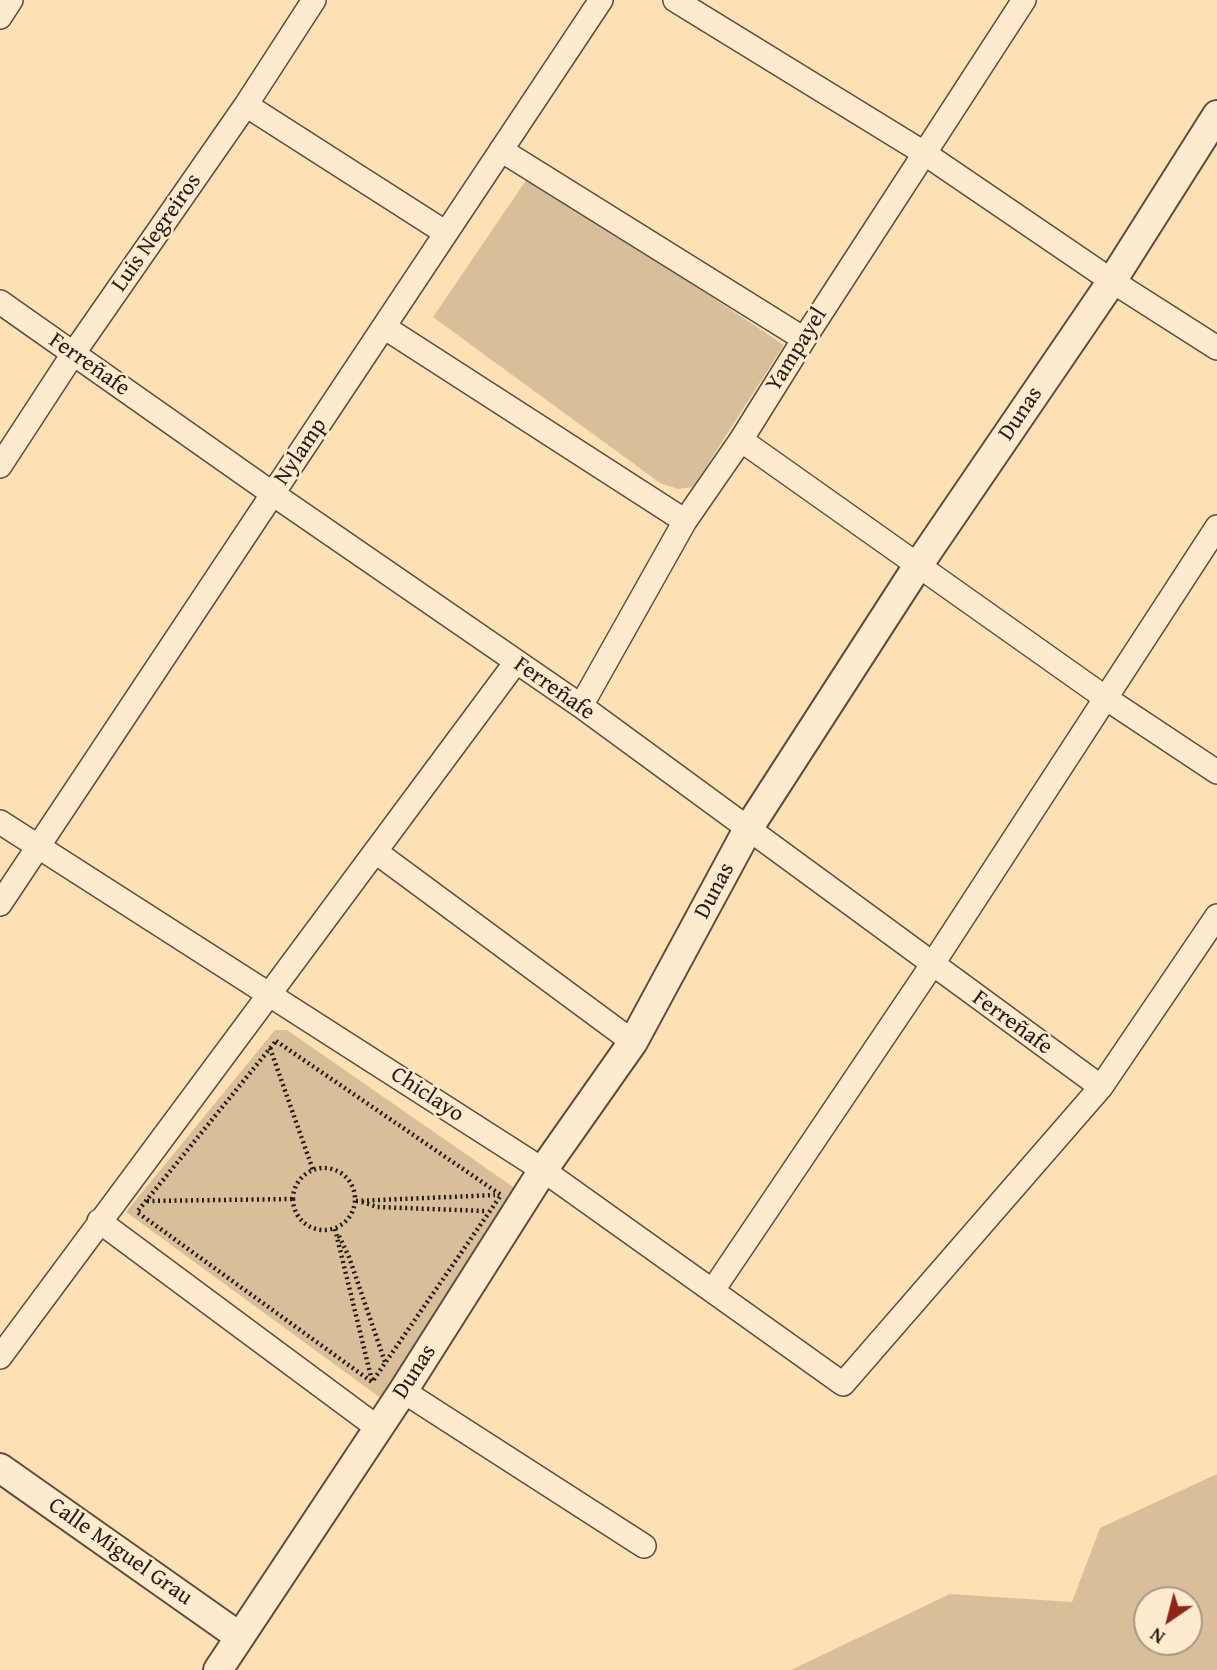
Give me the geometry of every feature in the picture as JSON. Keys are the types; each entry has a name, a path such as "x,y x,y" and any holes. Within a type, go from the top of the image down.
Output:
{"street":[{"path":"0,17 11,0"},
{"name":"Luis Negreiros","path":"0,466 73,354 246,105 314,0"},
{"name":"Nylamp","path":"0,904 601,0"},
{"path":"675,0 924,153 1112,281 1217,348"},
{"name":"Yampayel","path":"581,706 685,521 741,439 1024,0"},
{"path":"246,105 446,233"},
{"name":"Dunas","path":"218,1670 403,1391 543,1170 633,1042 748,830 919,564 1112,281 1217,115"},
{"path":"501,150 804,339"},
{"name":"Ferreñafe","path":"0,302 581,706 1101,1087"},
{"path":"384,327 685,521"},
{"path":"741,439 1107,699 1217,772"},
{"path":"713,1290 932,965 1217,527"},
{"path":"0,1357 516,662"},
{"name":"Chiclayo","path":"0,822 543,1170 843,1384 1101,1087"},
{"path":"376,852 633,1042"},
{"path":"1101,1087 1217,916"},
{"path":"99,1221 378,1428"},
{"path":"403,1391 644,1546"},
{"name":"Calle Miguel Grau","path":"0,1468 240,1637"}],"path":[{"path":"372,1382 137,1212 276,1041 501,1195"},
{"path":"270,1048 313,1170"},
{"path":"333,1169 343,1174 355,1190 356,1201 346,1222 335,1229 324,1231 312,1228 302,1221 295,1211 293,1199 298,1181 313,1170 333,1169"},
{"path":"356,1201 501,1195"},
{"path":"372,1382 501,1195"},
{"path":"146,1201 293,1199"},
{"path":"356,1201 377,1207 490,1211"},
{"path":"335,1229 372,1382"},
{"path":"335,1229 349,1257 385,1363"}],"shaded area":[{"path":"529,176 784,345 693,487 678,489 660,483 433,317"},
{"path":"275,1030 287,1030 519,1191 382,1399 126,1212"},
{"path":"1217,1474 1217,1670 791,1670 950,1594 1072,1602 1100,1528"}]}
